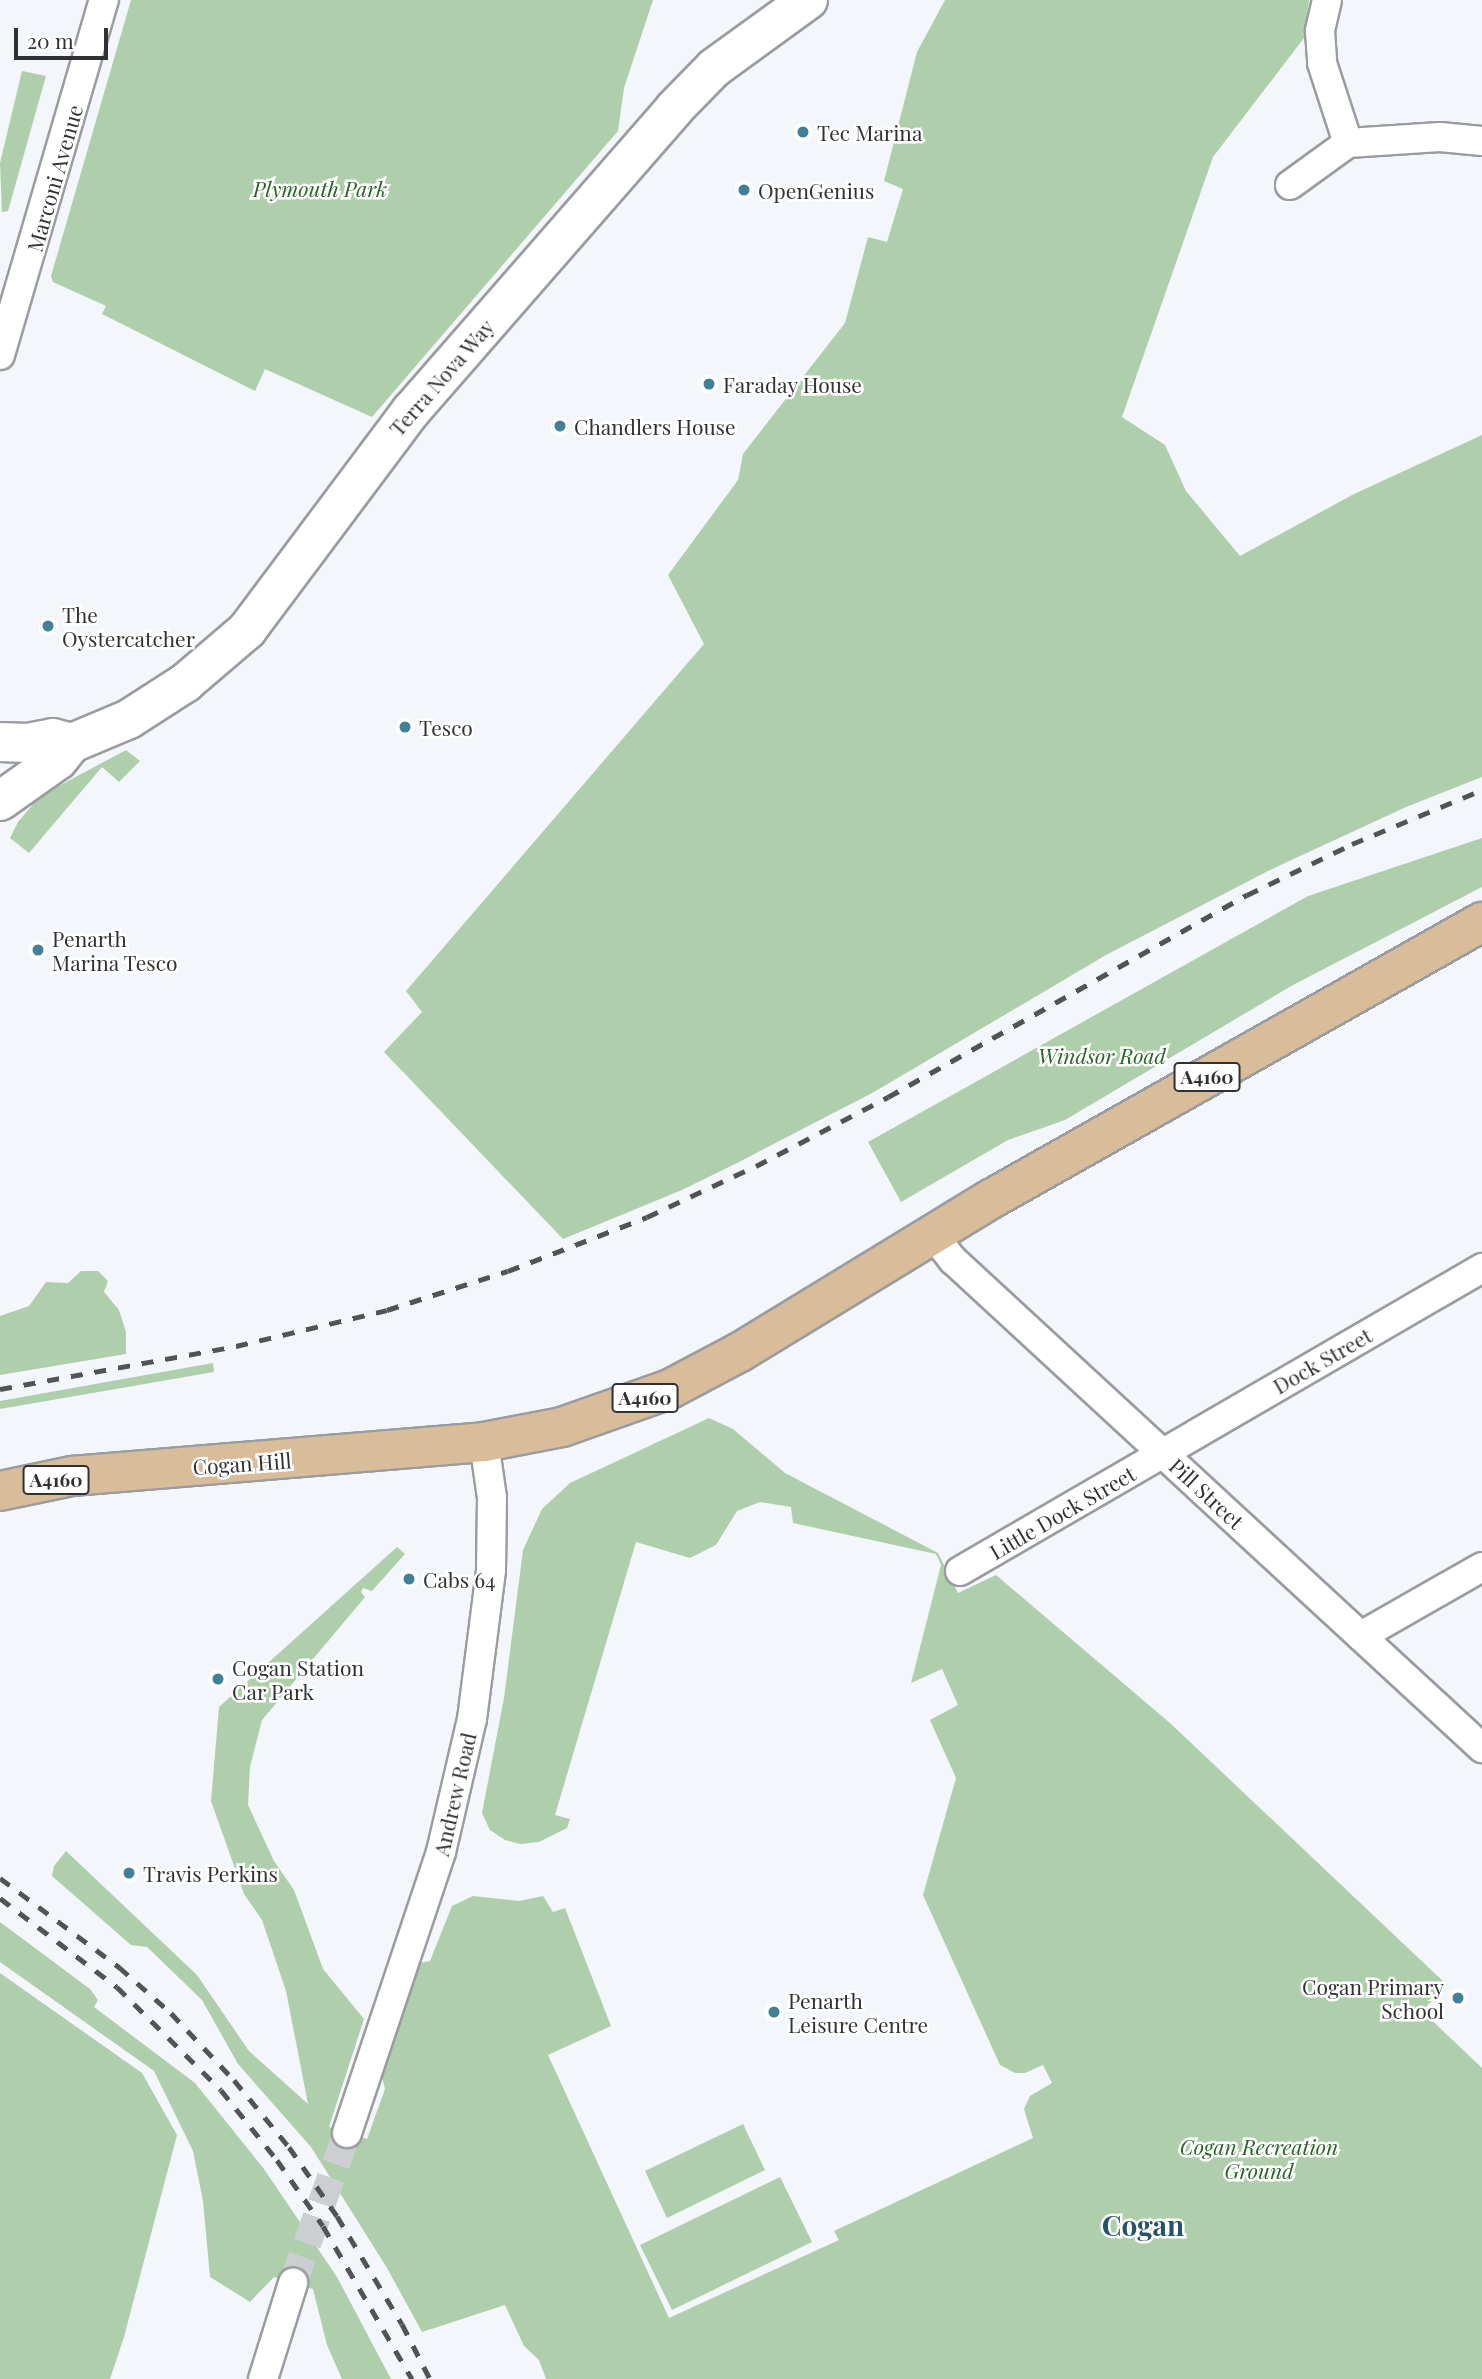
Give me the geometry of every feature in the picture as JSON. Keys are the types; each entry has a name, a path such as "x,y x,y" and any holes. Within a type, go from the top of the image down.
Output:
{"main road":[{"name":"A4160","path":"484,1442 562,1427 670,1390 751,1346 1036,1174 1482,922"},
{"name":"Cogan Hill","path":"0,1491 72,1476 484,1442"}],"street":[{"name":"Marconi Avenue","path":"0,355 104,0"},
{"name":"Terra Nova Way","path":"0,801 58,760 72,743 129,719 171,693 217,659 247,630 390,437 681,101 732,54 808,0"},
{"path":"1327,0 1320,31 1322,63 1348,144"},
{"path":"1290,185 1348,144 1440,136 1482,141"},
{"name":"Terra Nova Way","path":"0,742 29,743 53,738 72,743"},
{"name":"Pill Street","path":"934,1236 953,1260 1482,1748"},
{"name":"Dock Street","path":"1162,1451 1482,1268"},
{"name":"Andrew Road","path":"347,2133 441,1852 472,1719 491,1570 492,1498 484,1442"},
{"name":"Little Dock Street","path":"960,1571 1063,1513 1162,1451"},
{"path":"1361,1636 1482,1567"},
{"path":"263,2379 293,2283"}],"green space":[{"name":"Plymouth Park","path":"131,0 653,0 624,88 618,131 372,417 265,369 255,391 102,314 106,306 53,282 51,276"},
{"path":"945,0 1309,0 1304,38 1213,157 1122,417 1165,445 1186,491 1240,556 1354,494 1482,435 1482,777 1406,807 1268,871 1106,955 874,1092 682,1190 563,1239 384,1052 422,1012 406,991 704,644 668,575 738,480 743,454 845,323 868,237 887,242 903,189 884,181 917,52"},
{"path":"22,71 46,76 8,211 2,212 0,163"},
{"path":"126,750 140,761 119,782 102,767 29,853 10,838 18,822 40,796"},
{"name":"Windsor Road","path":"1482,838 1482,887 1293,985 1065,1120 1008,1140 901,1202 868,1142 1308,896"},
{"path":"81,1271 98,1271 108,1281 104,1292 119,1310 126,1332 126,1354 0,1375 0,1316 29,1306 46,1282 68,1283"},
{"path":"213,1363 214,1372 0,1409 0,1401"},
{"name":"Cogan Recreation Ground","path":"709,1418 733,1429 785,1473 938,1553 958,1593 996,1575 1170,1723 1447,1985 1422,2011 1482,2068 1482,2379 546,2379 539,2360 524,2346 505,2305 422,2332 387,2268 311,2147 238,2064 202,2000 147,1947 131,1945 52,1876 54,1866 66,1851 197,1975 249,2051 308,2104 286,1991 262,1920 244,1894 211,1801 219,1707 397,1547 405,1554 372,1591 363,1588 361,1592 365,1597 262,1720 250,1767 248,1805 274,1861 294,1890 323,1969 364,2019 329,2127 367,2139 385,2089 380,2069 419,1963 430,1961 452,1906 473,1896 519,1901 543,1896 553,1912 565,1908 611,2026 548,2055 669,2318 839,2240 834,2231 1033,2138 1024,2109 1030,2096 1052,2083 1043,2065 1025,2073 1015,2073 1000,2065 923,1895 956,1778 930,1720 958,1705 942,1669 911,1683 941,1565 936,1554 793,1523 791,1507 760,1502 737,1511 716,1545 690,1558 636,1542 555,1815 570,1819 567,1828 539,1842 520,1844 505,1840 490,1830 482,1813 504,1698 523,1550 542,1509 570,1483"},
{"path":"0,1922 90,1989 98,2000 94,2007 195,2083 264,2169 337,2277 391,2379 342,2379 327,2345 313,2289 274,2277 250,2302 210,2277 203,2201 193,2151 154,2071 0,1962"},
{"path":"0,1973 142,2073 177,2135 124,2337 110,2379 0,2379"},
{"path":"743,2124 765,2170 667,2218 645,2171"},
{"path":"780,2177 812,2242 672,2310 640,2245"}],"tunnel":[{"path":"293,2283 347,2133"}],"railway":[{"path":"0,1389 236,1346 387,1310 508,1271 647,1217 756,1166 888,1097 1247,895 1352,844 1482,790"},
{"path":"0,1878 119,1967 171,2013 234,2080 289,2147 337,2216 402,2324 430,2379"},
{"path":"0,1898 117,1987 221,2090 277,2160 323,2226 412,2379"}],"place":[{"name":"Tec Marina","path":"803,132"},
{"name":"OpenGenius","path":"744,190"},
{"name":"Faraday House","path":"709,384"},
{"name":"Chandlers House","path":"560,426"},
{"name":"The Oystercatcher","path":"48,626"},
{"name":"Tesco","path":"405,727"},
{"name":"Penarth Marina Tesco","path":"38,950"},
{"name":"Cabs 64","path":"409,1579"},
{"name":"Cogan Station Car Park","path":"218,1679"},
{"name":"Travis Perkins","path":"129,1873"},
{"name":"Cogan Primary School","path":"1458,1998"},
{"name":"Penarth Leisure Centre","path":"774,2012"}],"district":[{"name":"Cogan","path":"1143,2225"}]}
